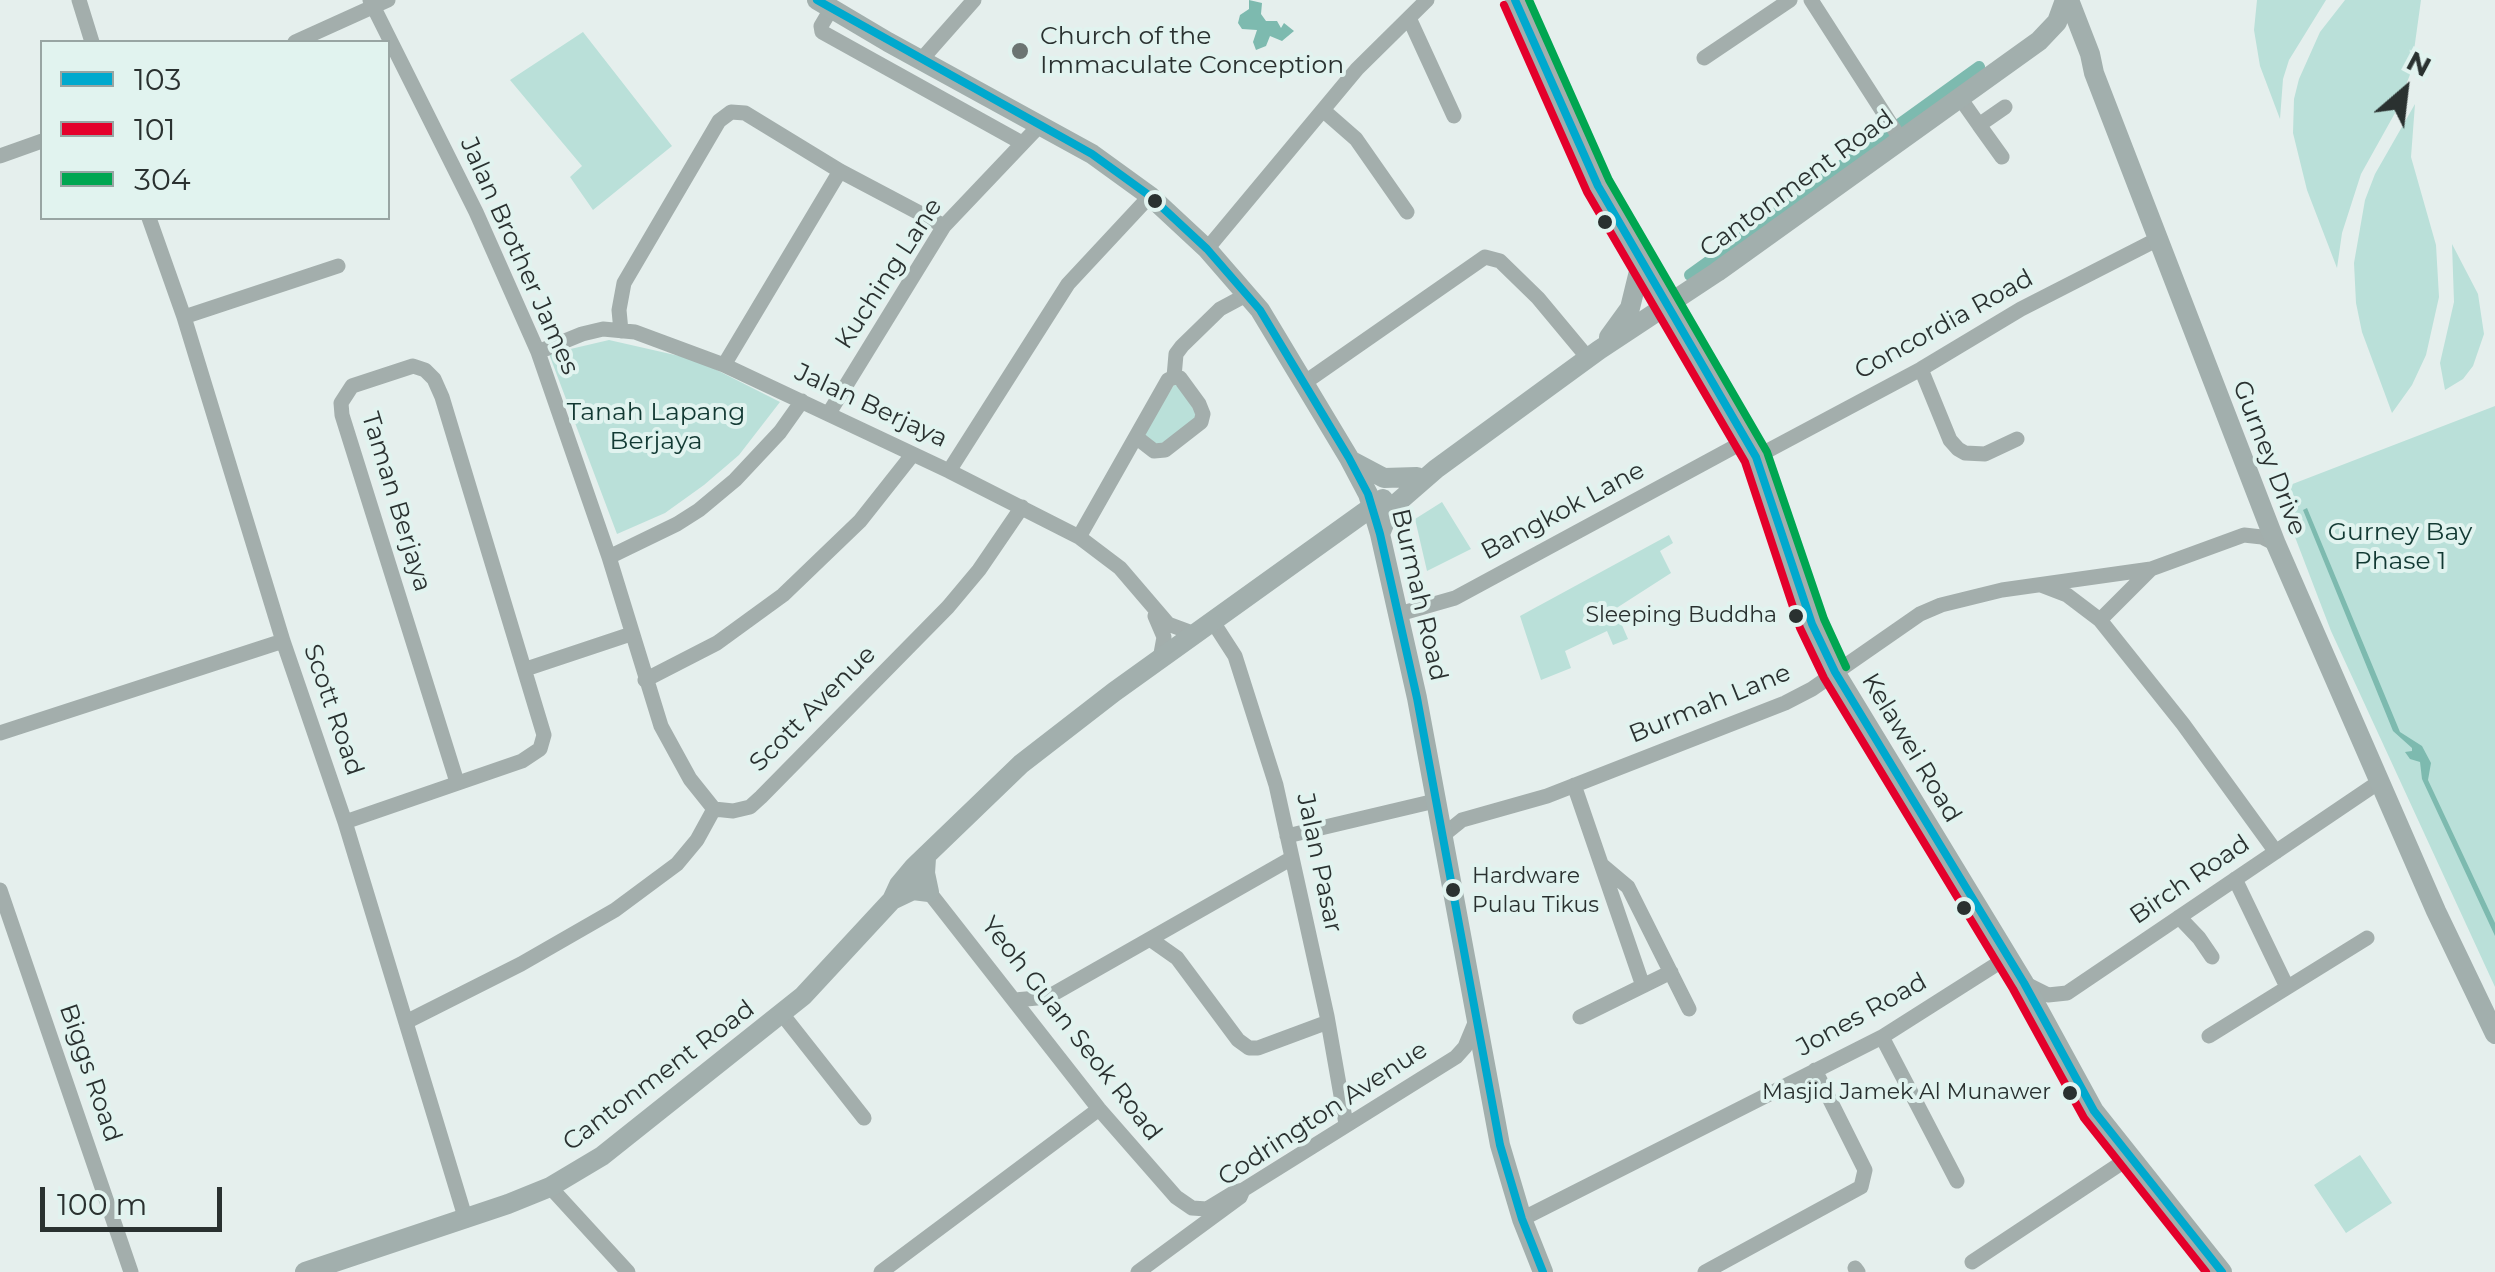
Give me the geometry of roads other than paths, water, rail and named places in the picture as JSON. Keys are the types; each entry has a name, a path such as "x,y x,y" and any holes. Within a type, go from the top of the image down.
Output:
{"main road":[{"name":"Kelawei Road","path":"1515,0 1584,157 1641,263 1751,448 1812,624 1836,672 2024,983 2094,1110 2222,1272"},
{"name":"Cantonment Road","path":"305,1272 466,1220 550,1187 602,1156 782,1014 892,900 899,884 1021,764 1372,505 1426,473 1668,305 1895,131 1960,98 2039,41 2057,22 2067,0"},
{"name":"Gurney Drive","path":"2067,0 2276,544 2379,782 2495,1034"},
{"name":"Burmah Road","path":"824,4 1092,154 1150,196 1208,249 1248,294 1349,458 1372,505 1380,534 1399,614 1500,1145 1543,1272"},
{"path":"2039,41 2058,38 2068,42 2094,73"},
{"path":"1593,354 1630,308 1641,263"},
{"path":"1349,458 1384,478 1426,473"},
{"name":"Cantonment Road","path":"1380,534 1390,509 1426,473"},
{"path":"892,900 912,890 929,892 924,873 926,858"}],"street":[{"path":"79,0 91,40"},
{"path":"921,60 974,0"},
{"path":"1208,249 1358,69 1427,0"},
{"path":"1704,58 1790,0"},
{"path":"1811,0 1895,131"},
{"path":"299,40 377,2"},
{"name":"Jalan Brother James","path":"377,2 538,352 610,557 644,680 669,742 714,809"},
{"path":"824,4 822,32 1022,144"},
{"path":"1409,18 1454,116"},
{"path":"1960,98 2002,158"},
{"path":"1979,125 2005,107"},
{"path":"621,331 618,310 624,283 722,117 735,111 745,113 840,171 944,226"},
{"path":"1324,111 1356,139 1407,212"},
{"name":"Kuching Lane","path":"830,413 944,226 1040,125"},
{"path":"0,156 40,142"},
{"path":"821,159 831,187"},
{"path":"724,364 840,171"},
{"path":"949,471 1063,291 1150,196"},
{"name":"Scott Road","path":"150,220 184,317 283,641 345,822 466,1220"},
{"name":"Concordia Road","path":"1751,448 1921,369 2020,310 2158,239"},
{"path":"1304,384 1485,257 1500,261 1593,354"},
{"path":"184,317 338,266"},
{"path":"1174,377 1176,354 1182,346 1220,310 1248,294"},
{"name":"Jalan Berjaya","path":"538,352 603,329 658,339 724,364 1079,537 1120,568 1152,608 1176,629 1195,634"},
{"name":"Taman Berjaya","path":"345,822 522,761 540,748 544,735 442,396 426,370 413,366 352,386 341,403 342,415 458,782"},
{"path":"1921,369 1950,440 1958,449 1984,454 2018,440"},
{"path":"1079,537 1136,436 1168,380 1180,378 1199,404 1203,414 1200,422 1165,450 1154,451 1136,436"},
{"path":"610,557 700,510 757,457 802,401"},
{"name":"Bangkok Lane","path":"1399,614 1454,598 1751,448"},
{"path":"644,680 717,643 783,596 860,521 913,454"},
{"name":"Scott Avenue","path":"714,809 733,811 750,807 761,797 948,607 1022,507"},
{"name":"Burmah Lane","path":"1441,837 1462,820 1574,785 1785,703 1920,614 1970,596 2151,569 2244,535 2276,544"},
{"path":"2100,620 2151,569"},
{"path":"2037,584 2067,594 2100,620 2183,724 2276,852"},
{"name":"Jalan Berjaya","path":"1152,608 1164,637 1160,658"},
{"name":"Jalan Pasar","path":"1213,622 1236,656 1276,786 1328,1022 1346,1124"},
{"path":"526,670 630,634"},
{"path":"0,734 283,641"},
{"name":"Birch Road","path":"2024,983 2048,995 2068,993 2379,782"},
{"path":"1574,785 1643,986"},
{"path":"1287,836 1435,801"},
{"path":"406,1022 521,964 615,910 677,864 697,840 714,809"},
{"path":"1016,1000 1048,997 1292,858"},
{"path":"1603,866 1628,888 1689,1009"},
{"path":"2235,880 2287,987"},
{"name":"Biggs Road","path":"0,890 132,1272"},
{"name":"Yeoh Guan Seok Road","path":"929,892 1099,1109 1176,1197"},
{"path":"2179,917 2212,958"},
{"path":"1176,924 1170,938 1177,958 1238,1040 1249,1048 1328,1022"},
{"path":"2209,1036 2367,938"},
{"path":"1150,939 1177,958"},
{"name":"Jones Road","path":"1522,1219 1882,1037 2008,957"},
{"path":"1580,1017 1672,972"},
{"path":"782,1014 864,1118"},
{"name":"Codrington Avenue","path":"1138,1272 1240,1197 1243,1190 1456,1057 1476,1023"},
{"path":"1882,1037 1957,1181"},
{"path":"1704,1272 1856,1192 1864,1182 1864,1170 1815,1070"},
{"path":"881,1272 1099,1109"},
{"path":"1972,1262 2129,1158"},
{"path":"550,1187 628,1272"},
{"path":"1176,1197 1192,1208 1207,1209 1243,1190"},
{"path":"1165,1249 1184,1218 1176,1197"}],"waterway":[{"path":"1690,275 1979,67"}],"place":[{"name":"Church of the Immaculate Conception","path":"1020,51"},
{"name":"Sleeping Buddha","path":"1796,616"},
{"name":"Hardware Pulau Tikus","path":"1453,890"},
{"name":"Masjid Jamek Al Munawer","path":"2070,1093"}],"park label":[{"name":"Tanah Lapang Berjaya","path":"656,428"},
{"name":"Gurney Bay Phase 1","path":"2400,548"}]}
